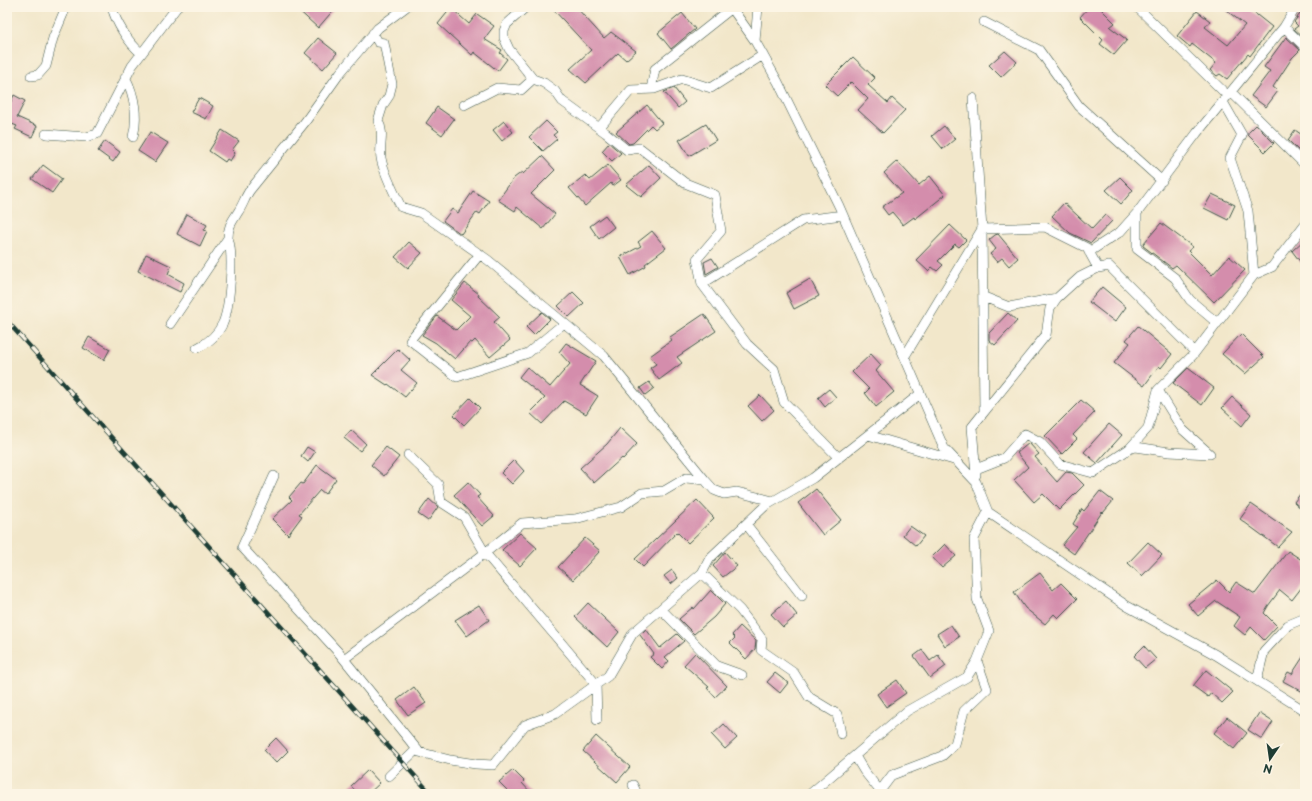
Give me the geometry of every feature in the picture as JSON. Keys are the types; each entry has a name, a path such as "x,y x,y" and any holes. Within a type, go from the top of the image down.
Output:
{"street":[{"path":"31,76 38,75 46,66 53,38 66,7"},
{"path":"112,7 116,22 124,31 133,46 141,53"},
{"path":"46,134 86,137 97,134 118,95 125,77 141,53 177,7"},
{"path":"196,348 211,341 223,323 232,266 231,247 228,238 228,229 231,220 238,212 250,190 305,122 340,73 373,33 406,7"},
{"path":"526,7 507,24 504,38 509,49 533,79 544,83 555,91 562,101 627,150 640,148 685,183 715,195 721,232 697,259 702,284 747,344 774,369 784,402 839,458"},
{"path":"755,41 758,7"},
{"path":"1137,7 1227,97 1305,165"},
{"path":"1089,252 1120,232 1137,213 1197,133 1284,26 1296,7"},
{"path":"651,89 655,69 731,8 755,41 778,82 843,214 944,448 976,482 988,512 1127,606 1216,655 1305,711"},
{"path":"984,22 1039,50 1079,106 1162,181"},
{"path":"1284,26 1305,47"},
{"path":"373,33 378,42 384,43 392,84 389,96 381,109 378,121 382,127 380,148 381,159 393,192 401,207 421,213 480,254 563,324 604,356 714,490 724,494 737,492 773,501"},
{"path":"599,128 631,90 651,89 682,79 711,88 763,55"},
{"path":"125,77 130,86 136,119 133,137"},
{"path":"464,105 497,88 521,90 533,79"},
{"path":"1227,97 1242,135 1230,158 1248,211 1254,275"},
{"path":"973,98 982,229 984,297 984,410"},
{"path":"1137,213 1137,250 1175,278 1190,300 1216,322"},
{"path":"702,284 803,220 843,214"},
{"path":"976,469 1004,458 1025,434 1040,442 1060,464 1093,473 1129,449 1148,428 1158,390 1195,352 1216,322 1254,275 1272,267 1305,224"},
{"path":"982,229 1045,227 1087,248 1098,268"},
{"path":"905,356 982,229"},
{"path":"170,324 228,238"},
{"path":"480,254 410,340 457,377 528,353 563,324"},
{"path":"976,482 972,427 984,410 1046,335 1050,308 1057,298 1080,277 1098,268 1109,266 1195,352"},
{"path":"984,297 1009,307 1057,298"},
{"path":"1129,449 1136,447 1169,452 1210,454 1182,429 1158,390"},
{"path":"274,476 242,547 344,659 419,752 450,760 476,764 493,764 525,725 555,714 608,676 633,633 702,573 710,558 765,506 813,478 920,394"},
{"path":"868,434 958,462"},
{"path":"408,455 438,484 442,502 464,517 486,553 596,684 597,720"},
{"path":"344,659 486,553 522,523 575,519 621,507 642,493 664,491 686,478 705,480"},
{"path":"810,794 907,711 967,677 977,661 989,631 977,599 974,539 988,512"},
{"path":"746,524 802,596"},
{"path":"702,573 740,610 762,639 761,650 794,673 809,697 837,714 841,734"},
{"path":"661,609 717,666 742,676"},
{"path":"1257,680 1264,651 1288,625 1305,618"},
{"path":"855,756 880,792 892,775 942,756 955,744 964,711 987,689 977,661"},
{"path":"389,776 417,749"},
{"path":"633,785 637,794"}],"building":[{"path":"295,7 336,7 318,28"},
{"path":"551,7 576,7 604,38 611,32 636,51 626,60 618,53 586,83 570,69 591,50"},
{"path":"1089,7 1099,7 1115,23 1110,27 1127,40 1114,55 1100,44 1103,40 1080,17"},
{"path":"1222,7 1247,7 1272,27 1250,56 1248,54 1227,79 1220,74 1217,76 1210,70 1216,63 1192,44 1190,47 1177,36 1197,11 1210,21 1205,27 1228,45 1245,25"},
{"path":"1305,7 1305,39 1294,29 1298,26 1294,22"},
{"path":"451,8 469,24 477,14 494,26 484,39 502,50 500,53 507,59 498,71 474,52 472,55 438,24"},
{"path":"682,13 695,29 671,49 658,33"},
{"path":"1286,37 1300,50 1292,58 1273,87 1278,91 1266,107 1251,96 1270,71 1264,67"},
{"path":"318,38 337,53 323,69 305,53"},
{"path":"1005,51 1017,62 1001,77 989,65"},
{"path":"853,57 875,78 868,85 888,103 892,98 905,110 883,133 858,110 868,99 851,82 837,96 825,85"},
{"path":"674,88 685,102 678,108 664,92"},
{"path":"14,95 25,101 17,117 37,126 32,137 15,129 17,126 7,122 7,110"},
{"path":"199,98 213,106 206,119 191,112"},
{"path":"647,105 662,123 655,129 651,125 633,143 629,144 616,132"},
{"path":"437,107 454,119 442,135 426,123"},
{"path":"504,121 513,132 502,141 493,130"},
{"path":"546,121 557,132 553,135 557,139 543,151 529,137"},
{"path":"706,124 716,140 689,156 679,140"},
{"path":"1256,125 1274,143 1265,152 1248,135 1248,133"},
{"path":"944,126 955,139 943,149 932,136"},
{"path":"222,130 239,141 232,150 235,153 230,161 227,159 225,162 209,151"},
{"path":"1295,130 1305,137 1305,157 1288,140"},
{"path":"150,132 168,143 155,162 138,151"},
{"path":"105,141 120,152 113,162 98,151"},
{"path":"609,143 621,153 612,161 602,151"},
{"path":"542,156 555,170 531,194 555,214 543,229 517,207 515,211 498,200 514,178 522,172 523,174"},
{"path":"897,161 919,185 930,176 945,195 915,219 914,217 903,225 892,212 888,215 882,207 902,193 884,173"},
{"path":"43,165 62,179 52,193 32,179"},
{"path":"608,165 621,180 613,186 611,183 585,206 569,188 585,175 590,180"},
{"path":"649,165 661,178 641,197 626,185"},
{"path":"1120,177 1133,190 1121,204 1106,190"},
{"path":"473,191 489,201 480,214 477,212 461,234 443,221 452,209 458,213"},
{"path":"1212,194 1235,205 1228,220 1204,208"},
{"path":"1064,203 1092,229 1105,215 1112,221 1091,243 1070,233 1052,216"},
{"path":"187,214 207,225 204,230 207,231 200,246 177,234"},
{"path":"605,215 614,227 599,239 590,226"},
{"path":"1161,223 1193,247 1188,251 1212,275 1229,256 1245,270 1214,302 1176,265 1172,268 1143,246 1143,244"},
{"path":"950,225 966,240 959,247 955,244 938,261 943,265 937,271 932,267 928,271 916,260"},
{"path":"652,231 666,248 645,264 646,266 630,275 620,257 641,246 638,242"},
{"path":"998,234 1018,258 1009,266 1002,258 997,262 990,254 996,249 989,240"},
{"path":"1305,239 1305,268 1292,251"},
{"path":"409,242 422,253 408,268 395,257"},
{"path":"146,254 171,266 168,274 184,283 180,292 138,271"},
{"path":"712,258 718,267 706,274 704,262"},
{"path":"810,279 819,296 794,309 786,293"},
{"path":"465,283 479,294 478,296 500,317 494,322 510,340 490,357 475,340 472,343 470,342 455,359 436,343 422,335 437,316 456,330 470,316 451,300"},
{"path":"1102,287 1126,307 1115,322 1089,302"},
{"path":"573,292 584,303 569,317 558,306"},
{"path":"542,312 550,319 534,335 526,327"},
{"path":"1008,313 1017,321 995,345 989,340 989,333"},
{"path":"704,314 716,331 677,357 682,363 659,380 650,368 656,364 650,356 672,340 670,337"},
{"path":"1138,326 1172,354 1161,368 1159,366 1144,386 1114,363 1130,343 1126,340"},
{"path":"1241,334 1264,357 1245,374 1222,354"},
{"path":"89,337 110,349 104,360 83,348"},
{"path":"566,343 596,361 580,385 598,396 586,414 564,401 542,424 530,413 545,398 519,377 527,367 550,387 570,364 559,352"},
{"path":"398,349 410,360 401,370 417,383 405,397 388,384 387,385 372,375"},
{"path":"871,354 881,365 876,371 894,392 876,407 865,393 869,389 852,372"},
{"path":"1188,368 1214,388 1202,405 1173,383"},
{"path":"649,382 654,388 645,395 640,388"},
{"path":"829,389 836,397 825,407 818,398"},
{"path":"760,395 774,410 762,421 748,406"},
{"path":"1232,397 1251,414 1242,426 1222,408"},
{"path":"470,398 480,408 464,425 454,415"},
{"path":"1081,400 1095,412 1073,435 1077,439 1062,454 1045,436"},
{"path":"1109,424 1122,435 1097,463 1084,452"},
{"path":"620,428 637,444 623,459 622,458 594,483 580,468 607,444"},
{"path":"351,430 366,444 360,451 344,438"},
{"path":"1029,443 1039,454 1035,457 1057,482 1066,472 1072,473 1084,485 1059,510 1043,494 1034,502 1014,480 1028,467 1017,453"},
{"path":"307,447 315,452 308,462 301,456"},
{"path":"386,447 399,457 384,476 371,465"},
{"path":"514,460 524,471 512,484 501,473"},
{"path":"317,465 336,479 325,494 320,490 299,514 302,516 288,535 272,519 292,500 289,497 301,483 303,484"},
{"path":"468,482 480,495 477,497 494,516 482,526 454,495"},
{"path":"1305,488 1305,512 1294,502"},
{"path":"816,489 841,520 823,535 798,503"},
{"path":"1100,491 1113,501 1103,513 1102,512 1074,554 1062,545 1077,527 1073,524 1082,509 1084,511"},
{"path":"429,499 438,507 428,521 418,514"},
{"path":"697,500 714,518 688,543 677,532 643,567 635,559"},
{"path":"1251,504 1292,532 1278,547 1240,519"},
{"path":"910,526 924,536 916,546 903,535"},
{"path":"520,533 537,548 520,566 502,550"},
{"path":"585,538 600,551 573,580 558,567"},
{"path":"1148,542 1162,555 1142,576 1128,563"},
{"path":"945,544 956,556 942,568 932,557"},
{"path":"1288,551 1305,562 1305,583 1292,600 1280,590 1268,606 1264,613 1277,626 1264,640 1251,627 1245,635 1234,626 1240,617 1216,601 1198,616 1188,604 1217,580 1229,592 1236,582 1255,594"},
{"path":"725,552 737,566 723,577 713,566"},
{"path":"672,570 678,578 671,584 664,576"},
{"path":"1040,573 1053,590 1061,583 1077,599 1058,618 1054,614 1045,624 1025,608 1014,592"},
{"path":"711,590 725,604 714,617 694,634 679,619 693,607 694,609"},
{"path":"786,601 797,615 783,627 771,614"},
{"path":"588,603 619,632 607,647 575,617"},
{"path":"479,605 489,620 467,636 455,620"},
{"path":"951,625 959,637 945,646 937,634"},
{"path":"740,626 756,641 755,649 746,659 730,643 735,638 732,635"},
{"path":"646,629 660,648 677,634 684,641 665,657 669,661 662,669 650,657 654,654 640,635"},
{"path":"1144,646 1156,659 1145,668 1134,656"},
{"path":"922,650 930,661 938,655 946,666 930,678 914,656"},
{"path":"695,653 727,686 715,697 707,688 709,687 684,665"},
{"path":"1305,654 1305,693 1283,681 1288,672 1292,674"},
{"path":"1206,670 1233,692 1222,703 1211,693 1208,697 1193,686"},
{"path":"775,673 788,683 780,693 767,682"},
{"path":"897,680 906,693 886,707 877,694"},
{"path":"414,687 426,703 408,715 397,700"},
{"path":"1259,713 1273,722 1262,739 1248,730"},
{"path":"1227,717 1247,733 1234,749 1214,733"},
{"path":"724,724 737,738 725,749 712,735"},
{"path":"596,736 630,767 617,782 583,751"},
{"path":"276,738 288,751 276,763 264,750"},
{"path":"368,770 380,783 368,794 358,794 351,786"},
{"path":"513,770 524,781 522,783 532,794 511,794 499,782"}],"railway":[{"path":"7,321 431,794"}]}
